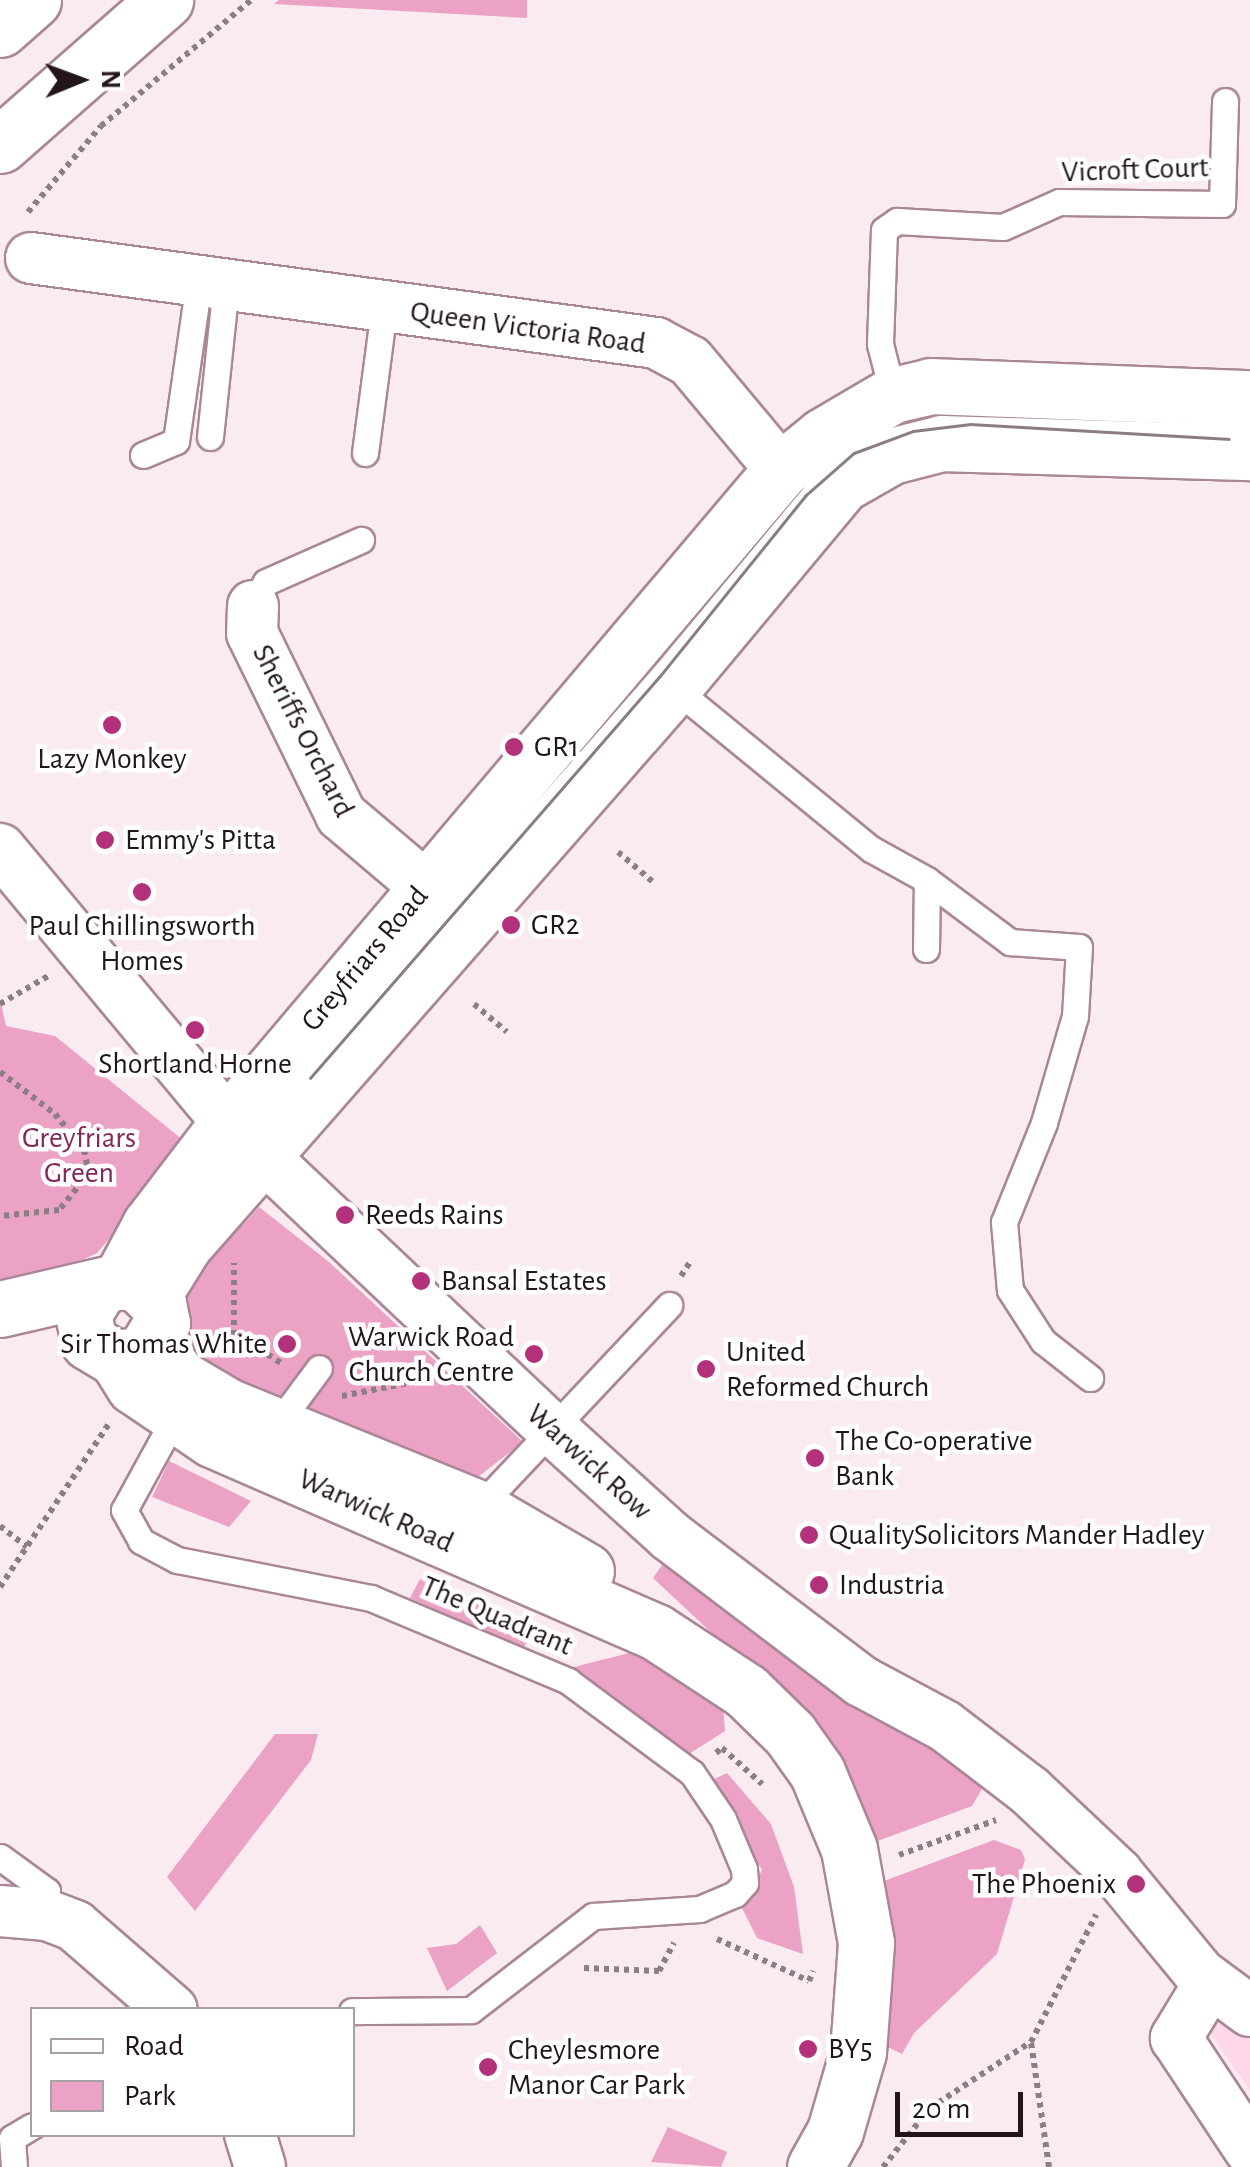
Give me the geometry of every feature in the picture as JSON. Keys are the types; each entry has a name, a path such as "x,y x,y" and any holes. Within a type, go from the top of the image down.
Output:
{"main road":[{"path":"0,145 166,0"},
{"path":"87,70 203,0"},
{"path":"799,489 892,395 971,383 1250,398"},
{"path":"799,489 942,443 1250,452"},
{"name":"Greyfriars Road","path":"121,1315 184,1245 246,1141 426,887 629,650 799,489"},
{"name":"Greyfriars Road","path":"246,1141 468,923 673,688 799,489"},
{"path":"0,1309 121,1315"},
{"path":"0,1326 27,1331 121,1315"},
{"name":"Warwick Road","path":"121,1315 178,1377 201,1411 212,1439 656,1632"},
{"name":"Warwick Road","path":"201,1411 276,1426 478,1508 566,1556 656,1632 746,1690 790,1734 831,1799 856,1871 866,1943 860,2036 835,2131 815,2167"}],"street":[{"name":"Queen Victoria Road","path":"26,238 213,284 656,344 690,361 799,489"},
{"name":"Sheriffs Orchard","path":"252,606 252,633 340,815 468,923"},
{"path":"629,650 673,688"},
{"name":"Warwick Row","path":"0,849 246,1141 552,1429 670,1536 861,1681 946,1726 1035,1795 1117,1873 1204,1983 1250,2011"},
{"path":"24,1913 76,1926 169,2007"},
{"path":"1204,1983 1169,2038 1250,2150"},
{"path":"251,2137 260,2167"}],"lane":[{"name":"Vicroft Court","path":"892,395 880,344 884,230 897,221 1003,226 1059,202 1222,204 1226,100"},
{"path":"210,437 213,284"},
{"path":"143,455 176,441 213,284"},
{"path":"364,454 384,309"},
{"path":"252,606 266,582 361,540"},
{"path":"673,688 871,849 927,880 1010,942 1079,947 1075,1016 1044,1123 1004,1222 1010,1290 1043,1341 1090,1378"},
{"path":"926,949 927,880"},
{"path":"478,1508 669,1305"},
{"path":"276,1426 319,1368"},
{"name":"The Quadrant","path":"201,1411 124,1510 141,1541 176,1560 371,1598 568,1681 692,1773 723,1820 745,1883 700,1909 593,1916 471,2010 355,2011"},
{"path":"0,1857 48,1892 24,1913"},
{"path":"14,2167 15,2133"}],"path":[{"path":"26,238 101,126 251,0"},
{"path":"618,852 652,881"},
{"path":"0,1004 19,998 84,950"},
{"path":"474,1004 508,1032"},
{"path":"0,1072 55,1114 84,1150 89,1174 60,1210 0,1216"},
{"path":"201,1411 234,1388 234,1257"},
{"path":"0,1586 116,1412"},
{"path":"0,1526 26,1547"},
{"path":"692,1773 722,1748 774,1800"},
{"path":"856,1871 1035,1795"},
{"path":"883,2167 930,2108 1031,2042 1117,1873"},
{"path":"506,1984 550,1968 660,1970 683,1924"},
{"path":"701,1932 808,1981 817,1962"},
{"path":"1031,2042 1049,2167"}],"shaded area":[{"path":"1220,1957 1250,1978 1250,2091 1207,2029 1200,1974"}],"green space":[{"path":"279,0 527,0 527,18 274,4"},
{"name":"Greyfriars Green","path":"0,999 6,1026 55,1036 189,1145 97,1253 50,1275 0,1282"},
{"path":"223,1206 243,1225 259,1207 329,1262 523,1442 474,1480 416,1463 292,1402 205,1375 170,1322"},
{"path":"169,1461 251,1501 229,1527 152,1497"},
{"path":"671,1552 986,1782 972,1806 867,1845 730,1650 653,1578"},
{"path":"420,1579 537,1629 523,1648 410,1598"},
{"path":"649,1648 723,1705 725,1731 689,1754 566,1669"},
{"path":"275,1734 318,1734 311,1760 195,1911 167,1877"},
{"path":"727,1773 771,1824 794,1887 803,1954 757,1938 742,1908 762,1870 712,1780"},
{"path":"994,1840 1021,1850 1025,1859 997,1954 914,2033 902,2054 884,2045 876,1884"},
{"path":"480,1925 497,1953 447,1991 427,1948 456,1944"},
{"path":"668,2127 727,2152 721,2167 651,2162"}],"tram line":[{"path":"310,1078 660,676 805,496 854,453 913,431 971,424 1229,439"}],"place":[{"name":"Lazy Monkey","path":"112,725"},
{"name":"GR1","path":"514,747"},
{"name":"Emmy's Pitta","path":"105,840"},
{"name":"Paul Chillingsworth Homes","path":"142,892"},
{"name":"GR2","path":"511,925"},
{"name":"Shortland Horne","path":"195,1030"},
{"name":"Reeds Rains","path":"345,1215"},
{"name":"Bansal Estates","path":"421,1281"},
{"name":"Sir Thomas White","path":"287,1344"},
{"name":"Warwick Road Church Centre","path":"534,1354"},
{"name":"United Reformed Church","path":"706,1369"},
{"name":"The Co-operative Bank","path":"815,1458"},
{"name":"QualitySolicitors Mander Hadley","path":"809,1535"},
{"name":"Industria","path":"819,1585"},
{"name":"The Phoenix","path":"1136,1884"},
{"name":"BY5","path":"808,2049"},
{"name":"Cheylesmore Manor Car Park","path":"488,2067"}]}
